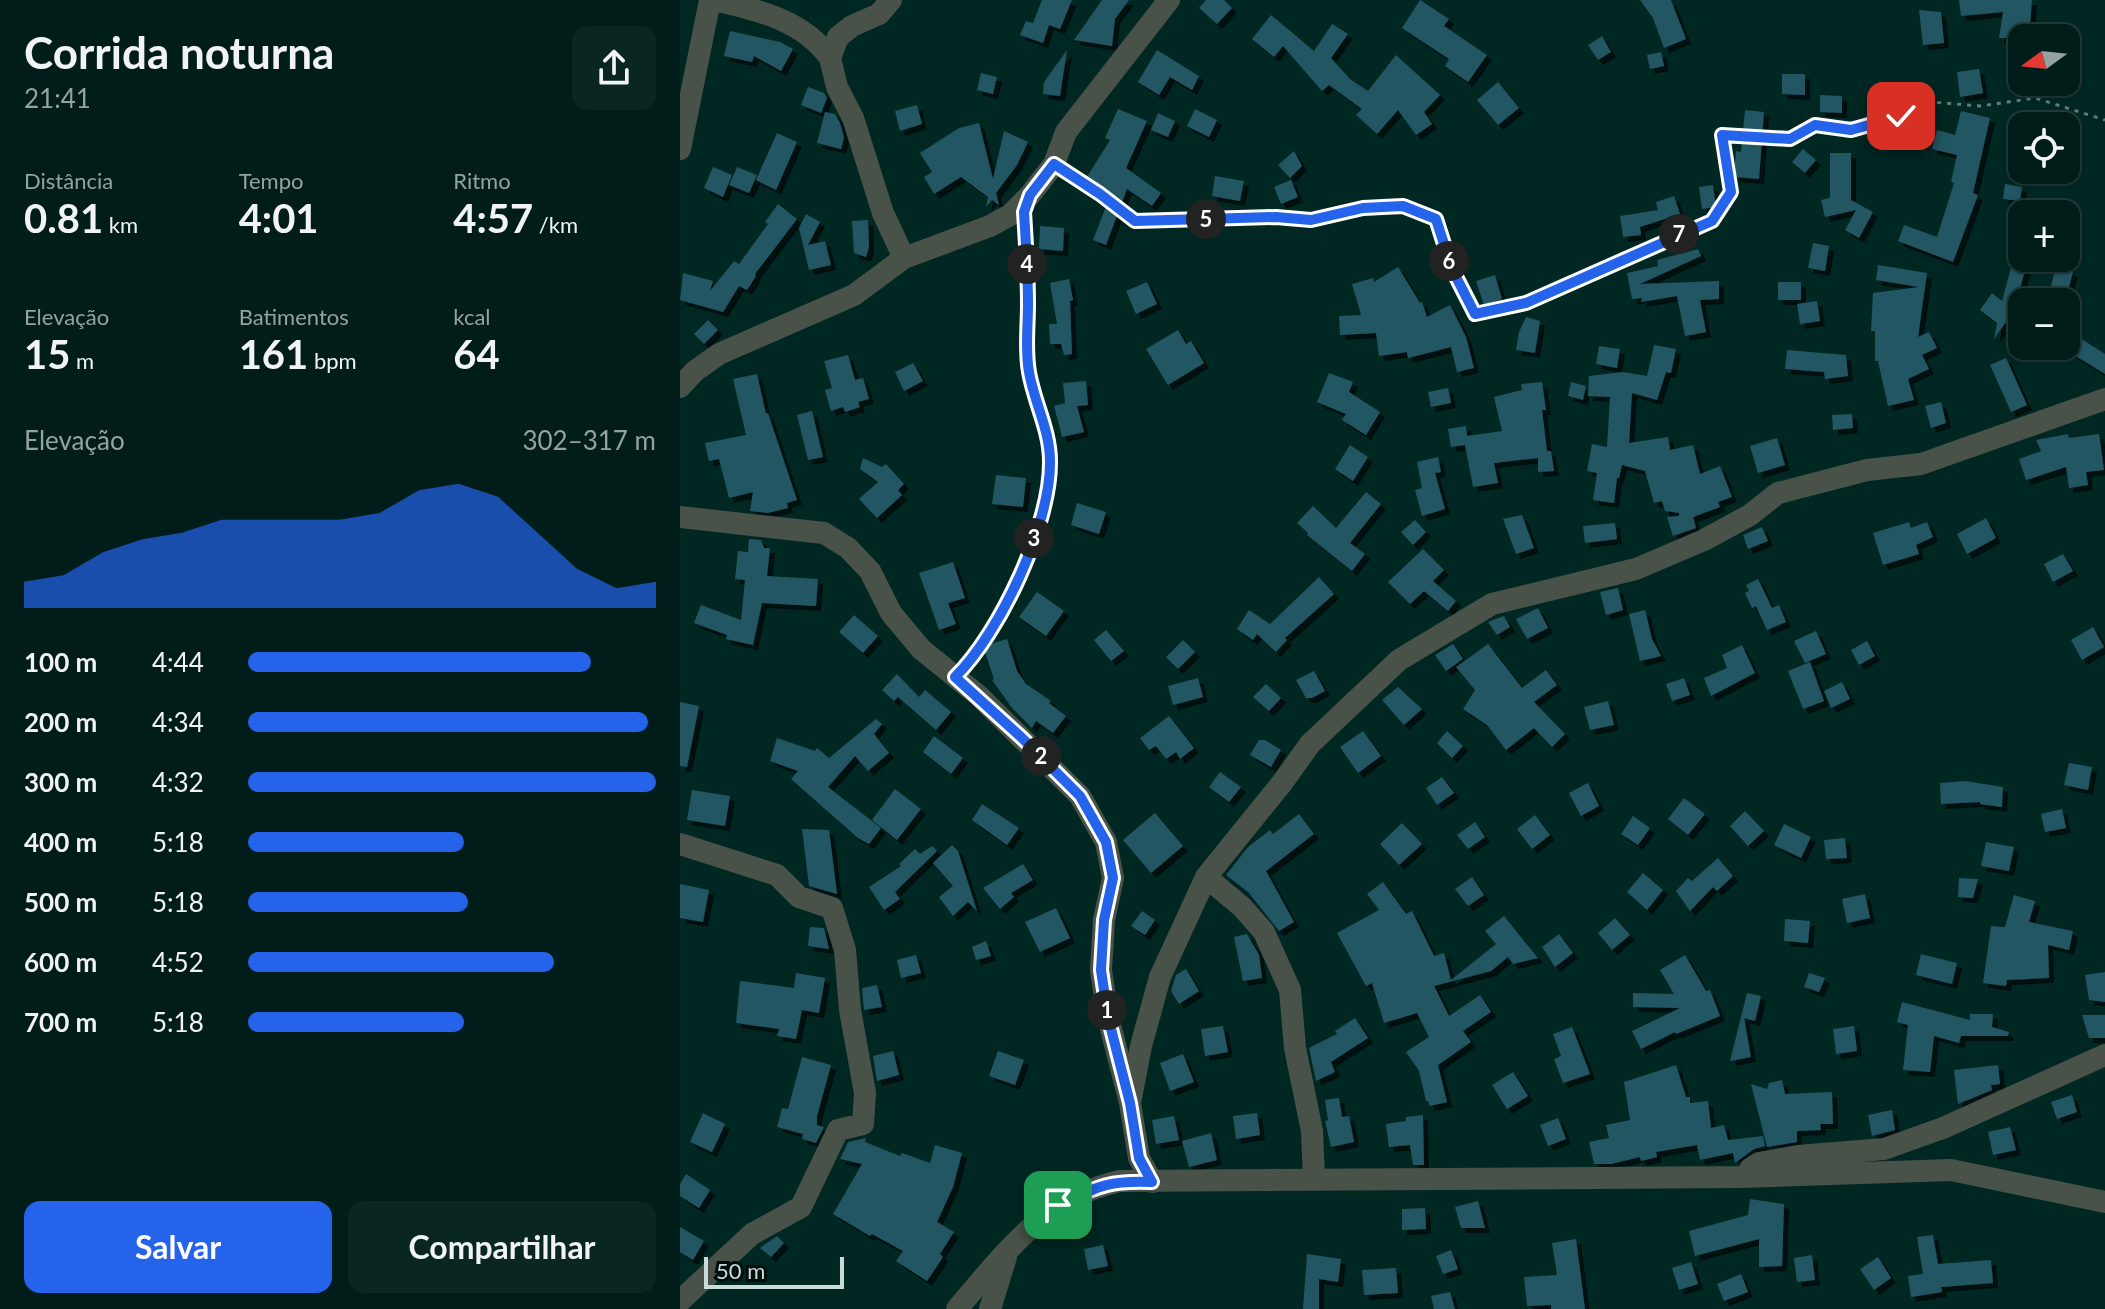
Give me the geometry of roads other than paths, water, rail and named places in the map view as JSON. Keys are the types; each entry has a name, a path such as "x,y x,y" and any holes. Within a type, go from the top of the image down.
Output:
{"street":[{"path":"680,149 712,0 741,6 796,25 821,45 830,58 837,87 853,118 883,213 904,258"},
{"path":"830,58 838,37 852,26 879,14 891,0"},
{"path":"680,387 695,371 719,354 854,295 904,258 990,226 1010,215 1054,164 1066,132 1169,0"},
{"path":"1130,1103 1141,1046 1160,977 1206,877 1310,744 1357,696 1399,660 1492,604 1636,569 1704,540 1750,515 1778,493 1867,470 1921,464 2105,399"},
{"path":"680,517 824,533 848,548 870,571 891,613 921,649 1021,737 1080,796 1106,842 1113,878 1104,920 1101,970 1108,1017 1130,1103 1139,1158 1152,1182"},
{"path":"680,844 777,875 799,897 832,908 845,950 850,1010 865,1093 863,1124 838,1130 801,1207 752,1234 680,1301"},
{"path":"1206,877 1242,907 1264,932 1290,990 1295,1048 1312,1131 1314,1178"},
{"path":"1739,1177 1759,1163 1798,1156 1884,1149 1943,1128 2105,1055"},
{"path":"957,1309 1009,1248 1058,1205 1101,1185 1120,1181 1739,1177 1951,1170 2105,1202"},
{"path":"990,1309 1009,1248"}]}
